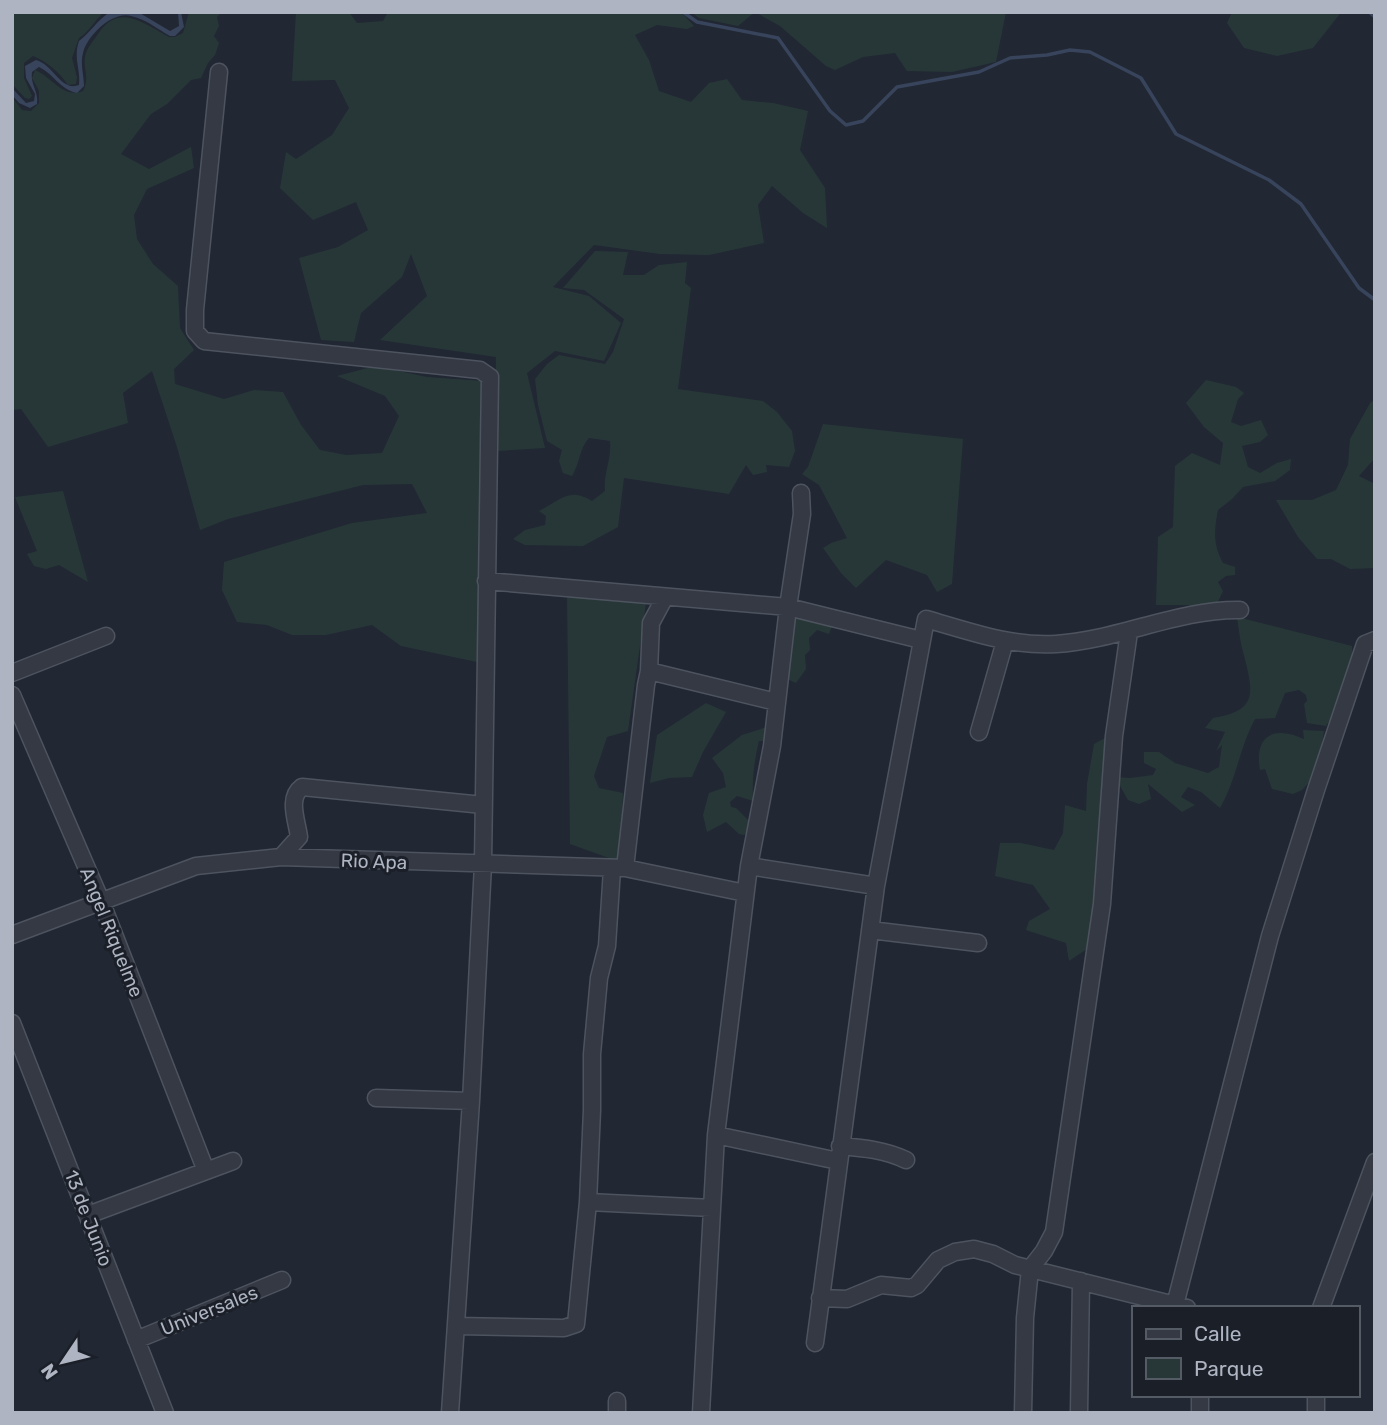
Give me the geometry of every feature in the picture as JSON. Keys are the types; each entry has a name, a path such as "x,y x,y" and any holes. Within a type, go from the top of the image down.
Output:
{"street":[{"path":"219,72 195,331 204,341 486,372 490,377 483,864 471,1101 450,1413"},
{"path":"701,1413 716,1135 745,893 772,746 802,514 801,493"},
{"path":"486,581 788,607 921,640"},
{"path":"457,1326 564,1328 576,1324 588,1202 592,1054 599,978 607,946 649,671 651,624 666,597"},
{"path":"815,1343 876,886 926,619 1005,641 1056,644 1129,632 1176,619 1240,610"},
{"path":"1023,1413 1025,1318 1030,1269 1054,1232 1102,904 1114,736 1129,632"},
{"path":"12,673 106,636"},
{"path":"820,1298 847,1299 881,1285 911,1288 917,1286 938,1260 956,1252 974,1249 1030,1269 1181,1306 1270,936 1315,790 1366,644 1375,640"},
{"path":"979,732 1005,641"},
{"path":"649,671 776,702"},
{"name":"Angel Riquelme","path":"12,695 100,901 206,1171"},
{"path":"281,857 299,836 293,802 296,792 302,787 483,806"},
{"name":"Rio Apa","path":"12,935 196,866 281,857 619,869 745,893"},
{"path":"749,866 876,886"},
{"path":"870,930 978,943"},
{"name":"13 de Junio","path":"12,1023 164,1413"},
{"path":"376,1098 471,1101"},
{"path":"716,1135 839,1154 872,1149 906,1160"},
{"path":"88,1215 233,1161"},
{"path":"1322,1306 1370,1191 1375,1162"},
{"path":"588,1202 712,1208"},
{"name":"Universales","path":"136,1340 282,1280"},
{"path":"1079,1413 1081,1281"}],"green space":[{"path":"12,12 104,12 79,38 72,58 76,84 68,85 53,68 33,56 24,63 24,78 32,96 25,98 12,84"},
{"path":"189,12 222,12 217,17 219,26 214,36 219,43 215,55 201,78 191,80 167,104 151,114 121,154 149,169 191,147 194,168 147,189 134,215 137,239 153,264 178,286 180,328 194,350 174,369 175,384 224,399 254,390 283,392 301,425 320,450 346,455 382,453 399,416 385,396 337,376 375,366 427,377 483,381 477,662 401,646 372,625 326,635 292,635 267,625 237,622 222,590 224,562 352,523 427,513 412,484 363,485 228,519 200,530 152,371 123,393 128,423 48,447 21,409 12,410 12,97 22,110 31,111 39,103 39,91 32,78 35,70 64,90 76,93 83,91 87,51 106,24 114,19 132,18 169,37 175,37 183,33"},
{"path":"296,12 349,12 357,23 383,21 388,12 681,12 694,26 687,29 657,25 635,35 649,60 659,91 691,102 709,83 727,79 742,100 773,103 808,111 800,150 825,188 827,228 803,213 772,186 758,205 764,243 709,255 660,254 594,245 553,287 589,296 621,323 604,361 555,351 527,373 545,448 496,451 496,357 380,340 427,296 411,254 402,277 361,313 354,342 321,340 299,258 338,247 368,230 356,202 313,220 280,188 286,152 296,159 332,135 349,108 335,80 292,81"},
{"path":"691,12 755,12 738,26 699,18"},
{"path":"755,12 1006,12 996,62 952,72 907,71 895,53 863,57 835,70 826,66 780,26"},
{"path":"1232,12 1339,12 1339,15 1313,48 1277,56 1244,48 1227,23"},
{"path":"595,251 628,252 623,275 644,275 659,265 687,262 685,283 691,288 678,389 763,401 777,412 792,431 795,451 789,467 766,465 767,472 753,475 746,465 729,494 624,478 618,527 583,546 525,545 513,539 525,530 545,525 546,516 539,511 571,495 592,501 605,491 610,441 589,438 572,476 563,473 559,461 562,450 547,441 535,379 547,364 559,355 605,364 613,352 624,319 584,290 563,288"},
{"path":"1206,380 1236,387 1244,393 1238,399 1231,422 1241,426 1261,420 1268,435 1260,442 1242,446 1248,467 1260,473 1277,463 1291,459 1290,470 1275,481 1243,487 1218,510 1215,531 1217,550 1223,563 1235,567 1235,575 1226,576 1218,582 1223,591 1213,612 1188,605 1156,605 1158,537 1173,527 1175,466 1192,453 1220,465 1223,443 1204,427 1186,403"},
{"path":"1375,399 1375,458 1359,476 1375,484 1375,568 1350,569 1331,559 1317,559 1298,537 1276,500 1312,500 1336,490 1348,465 1350,439 1370,403"},
{"path":"823,424 963,439 952,584 937,592 927,575 886,560 856,588 841,573 823,548 847,538 819,485 802,474 808,467"},
{"path":"63,491 88,582 59,565 46,569 34,566 27,554 37,551 15,497"},
{"path":"567,593 646,603 628,731 607,737 594,776 599,788 623,793 620,862 570,844"},
{"path":"789,608 834,621 829,634 817,630 809,638 810,650 805,655 806,669 796,683 785,678"},
{"path":"1237,617 1352,646 1349,678 1332,717 1326,726 1307,723 1304,704 1307,701 1306,695 1299,690 1285,693 1275,718 1255,719 1220,808 1201,792 1188,787 1181,797 1195,805 1182,812 1148,784 1151,799 1139,804 1128,800 1115,777 1153,775 1156,769 1144,763 1144,752 1159,752 1175,763 1208,773 1219,767 1222,745 1216,751 1225,732 1205,728 1213,718 1239,710 1249,698 1249,679"},
{"path":"706,703 726,712 692,777 669,778 650,783 657,735"},
{"path":"770,726 773,741 759,741 757,748 753,801 737,796 730,802 731,807 736,808 754,826 744,835 739,834 726,822 707,832 703,815 709,793 726,787 723,773 712,758 742,735"},
{"path":"1303,730 1324,731 1317,774 1302,790 1293,794 1272,789 1265,769 1260,770 1260,748 1263,741 1275,733 1304,739"},
{"path":"1105,738 1093,945 1069,961 1066,943 1026,930 1029,921 1050,909 1033,885 995,876 1000,843 1021,843 1054,850 1063,833 1065,805 1086,811 1087,784 1094,744"}],"water":[{"path":"110,12 138,12 170,31 179,26 178,12 181,12 184,27 175,36 170,36 136,17 116,17 101,26 85,46 82,61 84,86 77,93 39,67 32,72 37,104 30,108 19,103 12,95 12,88 26,103 34,101 35,94 26,78 25,66 36,60 67,85 79,85 79,41"}],"waterway":[{"path":"683,12 697,22 778,38 830,111 846,125 863,121 897,87 979,72 1010,58 1070,50 1090,52 1141,78 1176,134 1269,180 1301,204 1359,288 1375,300"},
{"path":"1369,12 1375,17"}]}
